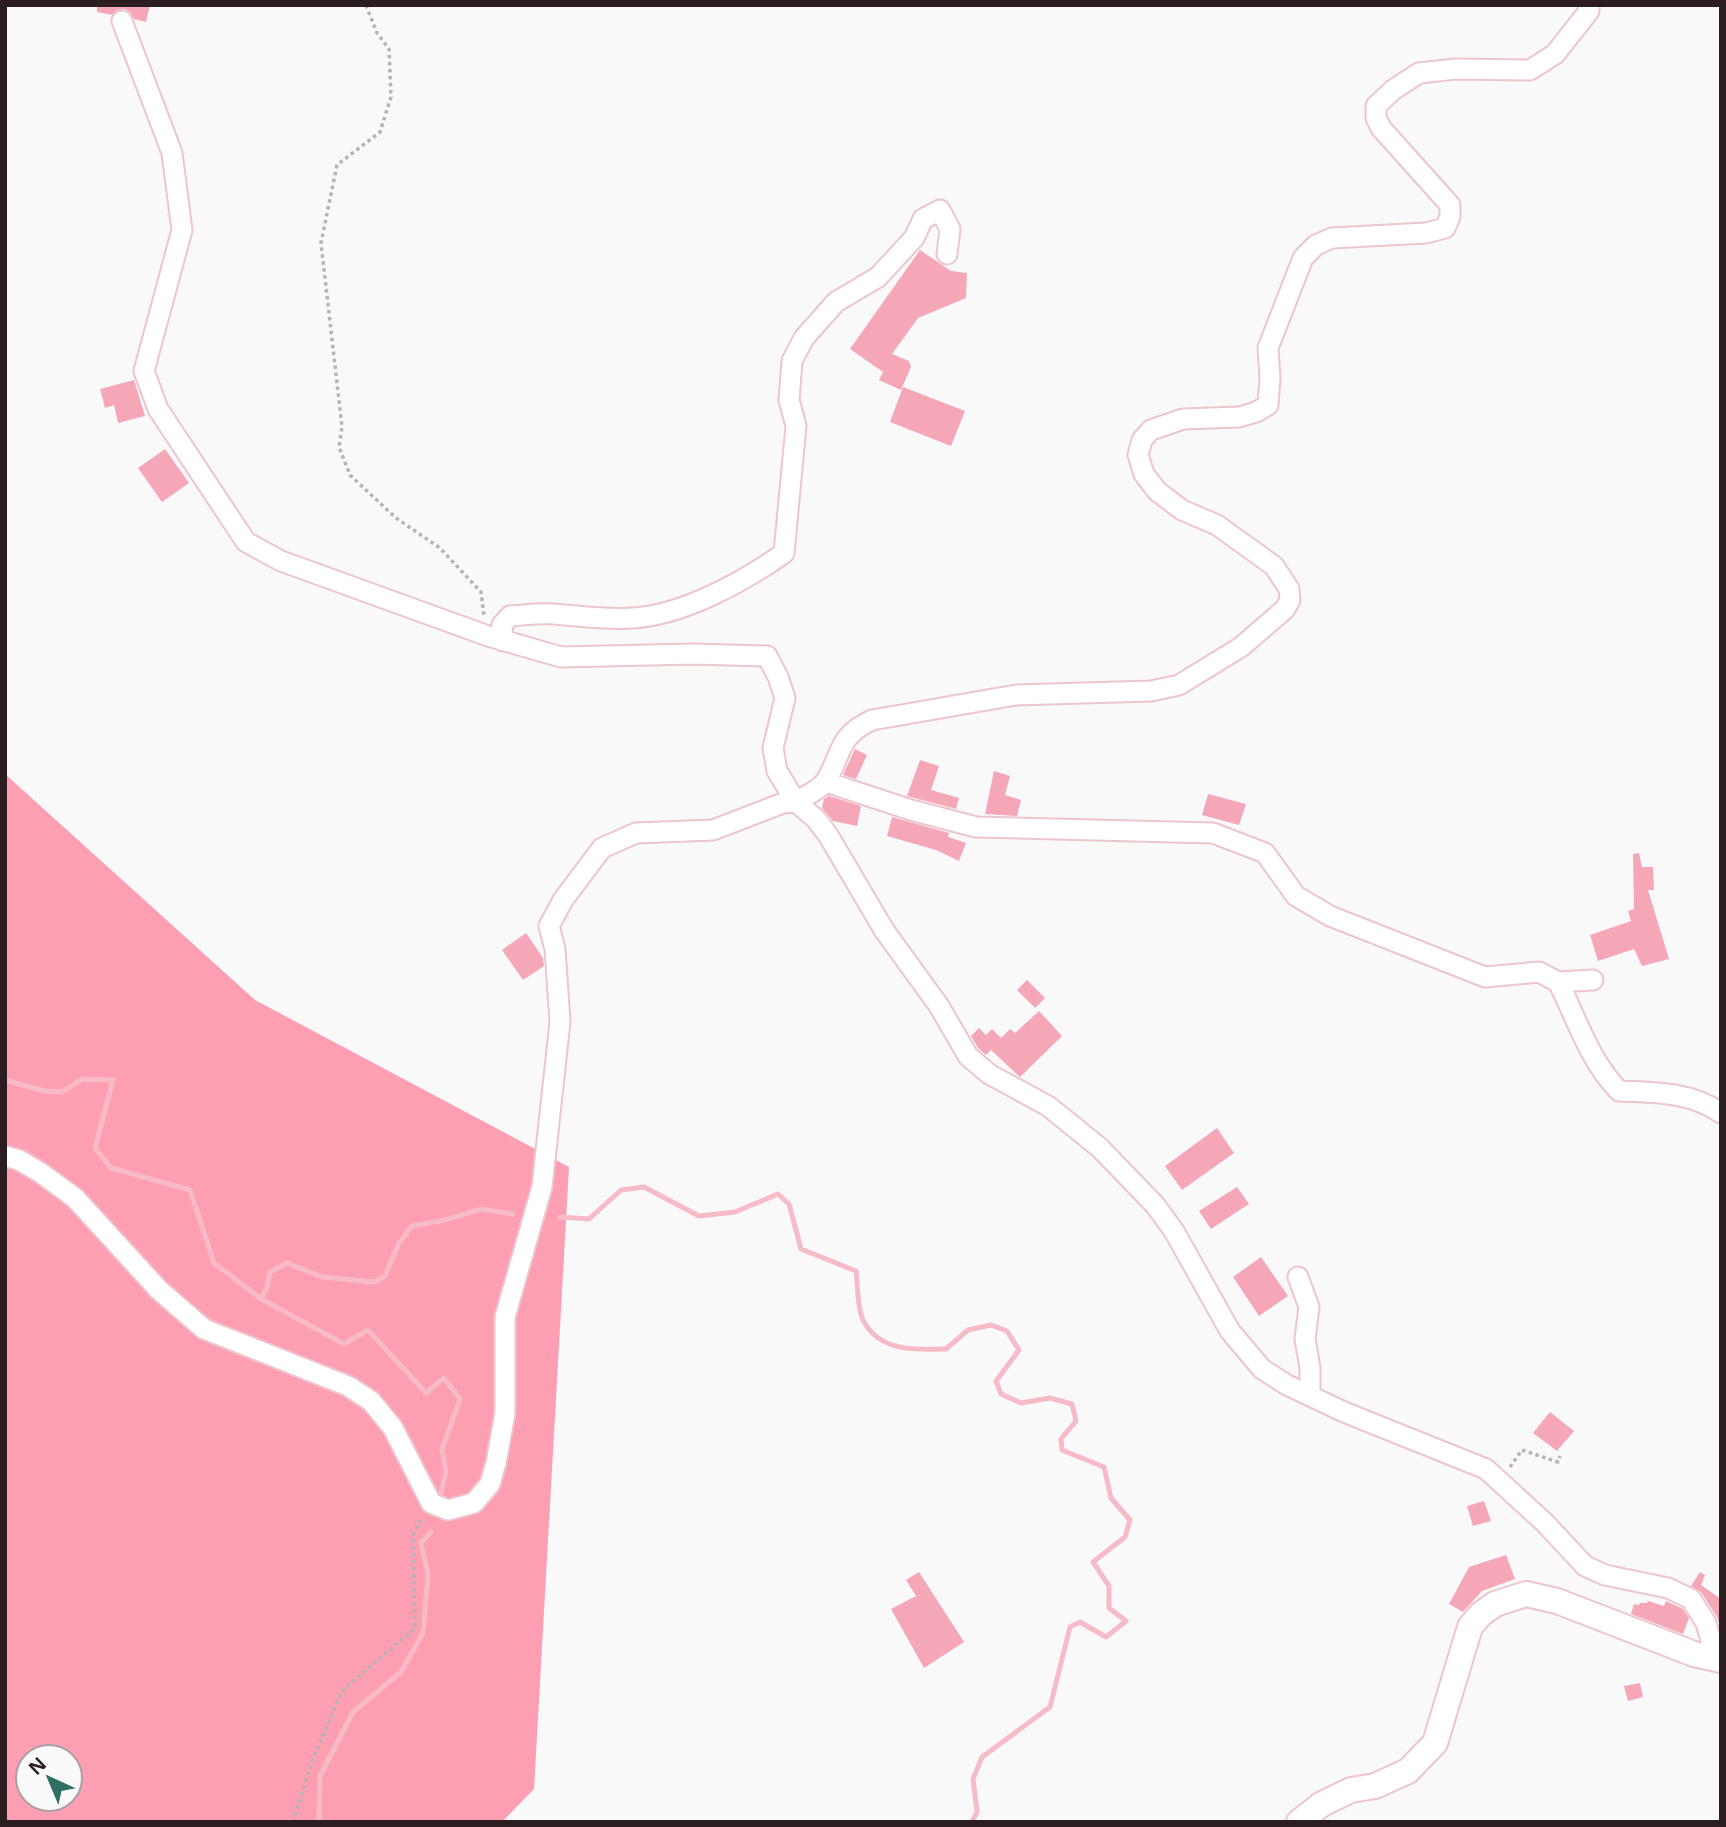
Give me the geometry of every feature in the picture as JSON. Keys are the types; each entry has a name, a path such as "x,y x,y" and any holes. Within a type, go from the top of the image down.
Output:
{"street":[{"path":"5,1156 41,1172 75,1198 159,1290 204,1329 348,1386 371,1401 393,1428 431,1503 448,1510 474,1503 490,1484 496,1464 505,1413 505,1317 542,1187 559,1022 555,949 549,926 563,900 602,848 636,833 713,830 783,803 796,802 826,782 838,751 856,728 872,720 1016,695 1151,691 1179,685 1241,647 1285,609 1290,600 1289,589 1274,566 1217,526 1182,510 1157,491 1144,474 1138,455 1142,440 1151,430 1183,419 1239,417 1268,405 1268,348 1303,258 1316,245 1332,238 1426,233 1445,228 1450,217 1450,205 1381,128 1376,118 1376,106 1393,90 1419,73 1456,69 1530,70 1555,54 1589,11 1589,5"},
{"path":"121,21 172,153 182,230 144,372 158,410 246,542 281,561 495,639 561,657 693,654 767,656 785,698 773,748 777,771 796,802 816,819 828,835 884,929 939,1006 968,1056 989,1074 1048,1107 1100,1148 1155,1205 1174,1231 1230,1331 1262,1369 1310,1396 1486,1468 1585,1566 1605,1576 1668,1588 1691,1599 1706,1623 1719,1659"},
{"path":"495,639 510,615 636,618 674,611 759,571 784,553 796,426 789,400 792,362 804,338 836,302 878,277 914,238 923,219 940,210 950,229 947,254"},
{"path":"826,782 911,810 976,827 1213,833 1265,853 1296,896 1329,916 1485,977 1539,972 1558,982 1594,980"},
{"path":"1558,982 1592,1056 1605,1077 1619,1091 1678,1095 1704,1102 1721,1113"},
{"path":"1298,1277 1309,1307 1305,1339 1310,1368 1310,1396"},
{"path":"1299,1822 1322,1804 1351,1790 1375,1786 1408,1771 1435,1743 1470,1627 1481,1615 1504,1600 1525,1594 1557,1601 1694,1654 1719,1659"}],"path":[{"path":"366,5 377,33 390,49 391,97 380,132 337,165 321,243 342,427 340,447 350,475 396,518 440,548 481,592 495,639"},
{"path":"1499,1479 1522,1450 1558,1462 1560,1456"},
{"path":"293,1822 313,1759 342,1691 415,1628 412,1534 431,1503"}],"shaded area":[{"path":"5,774 255,1000 569,1167 534,1789 502,1822 5,1822"}],"building":[{"path":"97,5 150,5 146,22 134,19 125,9 117,10 112,15 97,12"},
{"path":"920,250 951,271 967,273 966,298 918,318 892,354 909,361 911,367 901,390 879,380 883,372 850,349"},
{"path":"134,380 145,416 118,423 114,405 105,408 100,389"},
{"path":"903,387 965,411 951,446 890,422"},
{"path":"165,449 189,483 162,502 138,468"},
{"path":"855,749 867,755 856,779 843,775"},
{"path":"920,760 939,766 931,790 959,798 956,809 907,796"},
{"path":"994,771 1010,776 1005,795 1021,800 1017,816 985,814"},
{"path":"1208,794 1246,804 1239,825 1202,815"},
{"path":"829,796 861,806 857,826 833,821 822,808 824,799"},
{"path":"892,817 949,833 948,837 966,843 959,861 936,850 887,836"},
{"path":"1639,853 1642,867 1653,867 1654,890 1648,890 1669,959 1642,966 1634,949 1598,961 1590,935 1631,921 1628,911 1634,909 1633,854"},
{"path":"526,933 543,958 544,966 523,980 502,950"},
{"path":"1027,980 1045,998 1035,1008 1017,990"},
{"path":"1039,1011 1062,1036 1020,1077 991,1050 986,1055 971,1036 979,1028 986,1035 992,1029 1001,1038 1010,1029 1015,1033"},
{"path":"1217,1128 1234,1153 1182,1190 1165,1166"},
{"path":"1237,1187 1249,1204 1211,1229 1199,1211"},
{"path":"1261,1257 1288,1296 1259,1316 1233,1277"},
{"path":"1550,1412 1574,1431 1557,1451 1533,1433"},
{"path":"1484,1501 1491,1521 1473,1526 1467,1506"},
{"path":"1506,1555 1515,1579 1482,1591 1463,1612 1449,1604 1469,1567"},
{"path":"919,1572 964,1642 924,1668 891,1609 916,1596 906,1580"},
{"path":"1700,1572 1705,1575 1701,1585 1721,1599 1721,1630 1717,1617 1701,1592 1691,1586"},
{"path":"1648,1601 1664,1606 1666,1601 1683,1609 1689,1618 1683,1634 1631,1614 1634,1604"},
{"path":"1640,1683 1643,1697 1628,1701 1624,1686"}],"waterway":[{"path":"5,1080 44,1091 62,1092 82,1079 113,1080 95,1148 111,1168 190,1190 214,1263 261,1299 344,1344 368,1330 426,1393 444,1378 460,1399 442,1449 446,1472 439,1501"},
{"path":"560,1217 589,1219 621,1190 644,1187 699,1216 735,1212 778,1194 789,1204 801,1249 856,1271 861,1315 878,1338 888,1344 911,1349 946,1349 968,1330 991,1325 1007,1331 1019,1350 996,1381 1001,1394 1021,1403 1050,1398 1072,1404 1076,1421 1061,1439 1062,1450 1104,1467 1111,1498 1130,1520 1125,1537 1093,1562 1109,1586 1109,1608 1126,1621 1106,1637 1080,1622 1070,1627 1050,1707 982,1757 973,1779 977,1812 972,1822"},
{"path":"261,1299 267,1288 270,1272 287,1263 322,1277 374,1282 385,1276 399,1243 412,1226 481,1209 513,1214"},
{"path":"319,1822 320,1776 353,1712 401,1672 423,1633 428,1574 421,1543 431,1532"}]}
